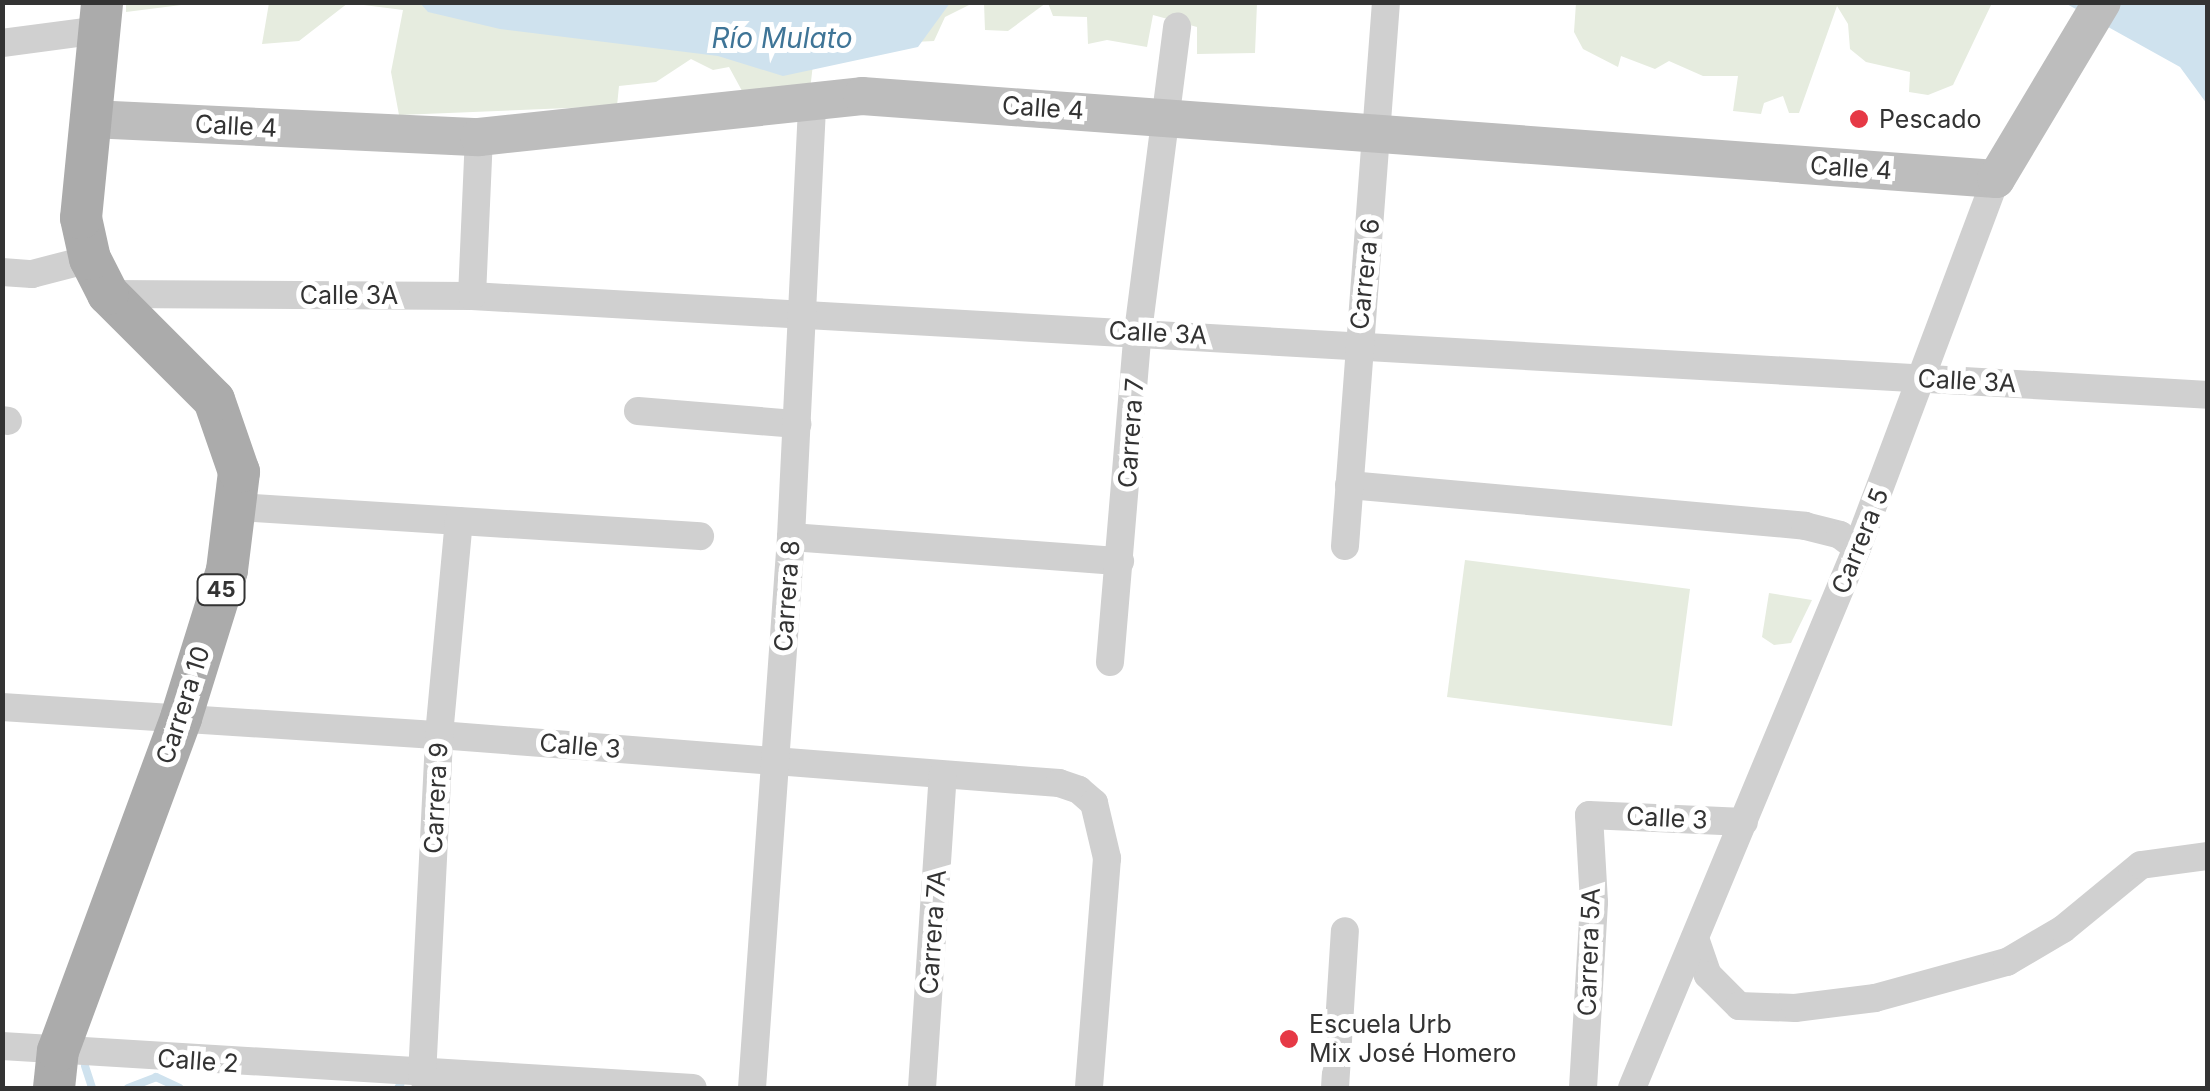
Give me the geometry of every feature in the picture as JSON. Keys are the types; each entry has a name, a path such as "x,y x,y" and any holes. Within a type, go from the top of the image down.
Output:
{"main road":[{"name":"Carrera 5","path":"1996,180 2102,2"},
{"path":"99,276 81,218 100,16"},
{"name":"Calle 4","path":"91,119 479,137 862,96 1380,131 1996,180"},
{"name":"Carrera 10","path":"56,1070 181,718 227,570 240,472 214,400 99,276"}],"street":[{"name":"Carrera 6","path":"1344,546 1358,342 1380,131 1386,2"},
{"path":"2,43 100,16"},
{"name":"Carrera 7","path":"1110,662 1138,332 1177,26"},
{"name":"Carrera 8","path":"752,1088 792,537 812,103"},
{"path":"472,296 479,137"},
{"name":"Carrera 5","path":"1632,1088 1925,379 1996,180"},
{"name":"Calle 3A","path":"2,272 1358,342 2208,395"},
{"path":"638,411 797,424"},
{"path":"1348,485 1805,526 1840,535 1857,548"},
{"path":"238,507 700,536"},
{"name":"Carrera 9","path":"422,1076 439,735 459,521"},
{"path":"792,537 1120,561"},
{"name":"Calle 3","path":"2,707 439,735 942,775 1079,790 1094,803 1107,858 1089,1088"},
{"name":"Carrera 7A","path":"922,1088 942,775"},
{"name":"Calle 3","path":"1589,815 1744,822"},
{"name":"Carrera 5A","path":"1583,1088 1594,902 1589,815"},
{"path":"1695,938 1708,975 1739,1006 1795,1008 1875,998 2008,962 2064,929 2141,865 2208,856"},
{"path":"1335,1088 1345,931"},
{"name":"Calle 2","path":"2,1046 56,1070 422,1076 693,1088"}],"shaded area":[{"path":"126,2 197,3 126,12"},
{"path":"690,2 973,3 945,17 934,41 815,47 810,90 747,100 729,67 713,70 691,59 656,82 619,86 617,106 399,115 391,72 403,10 348,3 299,41 262,44 269,3"},
{"path":"984,2 1046,3 1008,31 985,30"},
{"path":"1576,2 1992,3 1953,85 1928,95 1909,92 1910,72 1866,62 1850,49 1848,24 1837,6 1799,113 1789,113 1783,96 1764,103 1761,114 1733,111 1738,76 1703,76 1669,61 1655,69 1621,56 1618,67 1583,49 1574,32"},
{"path":"1048,3 1257,3 1255,53 1197,54 1197,27 1153,15 1147,47 1107,40 1088,44 1087,17 1053,16"},
{"path":"1465,560 1690,589 1672,726 1447,697"},
{"path":"1769,593 1812,600 1791,643 1774,645 1762,637"}],"water":[{"name":"Río Mulato","path":"420,3 950,3 918,47 783,76 718,56 500,29 428,12"},
{"path":"2065,3 2207,3 2207,104 2180,67"}],"waterway":[{"path":"85,1066 92,1088"},
{"path":"128,1088 156,1077 180,1088"}],"place":[{"name":"Pescado","path":"1859,119"},
{"name":"Escuela Urb Mix José Homero","path":"1289,1039"}]}
